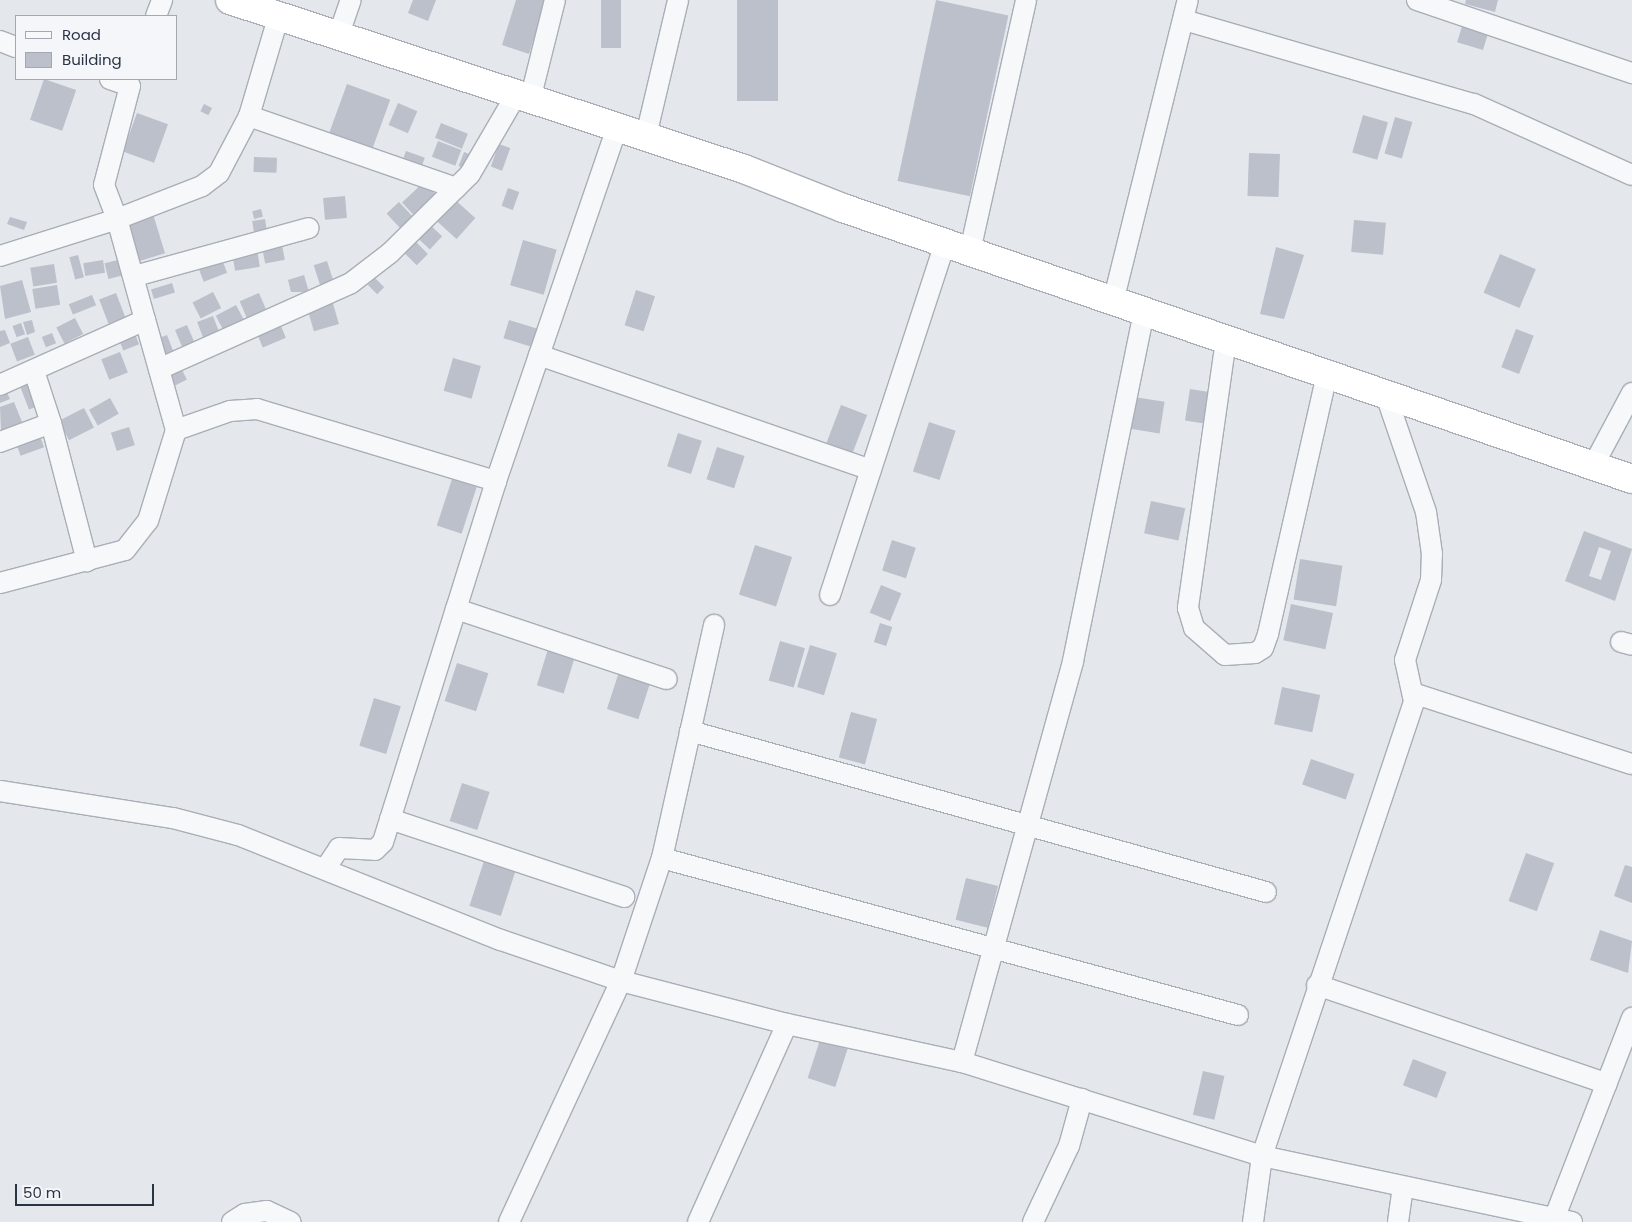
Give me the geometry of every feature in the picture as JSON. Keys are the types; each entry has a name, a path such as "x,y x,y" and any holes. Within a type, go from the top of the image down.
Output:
{"highway":[{"path":"230,0 339,34 645,140 744,169 1113,302 1632,479"}],"street":[{"path":"156,15 162,0"},
{"path":"339,34 351,0"},
{"path":"159,369 351,283 390,253 470,174 523,97 555,0"},
{"path":"645,140 678,0"},
{"path":"830,595 871,470 958,247 1026,0"},
{"path":"1113,302 1188,0"},
{"path":"1417,0 1632,72"},
{"path":"0,256 117,219 202,186 220,173 249,116 279,15"},
{"path":"1184,20 1474,104 1632,175"},
{"path":"0,41 15,47"},
{"path":"0,583 125,550 148,521 176,430 135,276 104,185 131,82 117,80"},
{"path":"249,116 456,188"},
{"path":"325,869 334,852 345,845 369,851 380,847 496,481 616,130"},
{"path":"135,276 309,228"},
{"path":"962,1062 1073,661 1144,312"},
{"path":"0,386 146,320"},
{"path":"1226,340 1188,608 1194,628 1225,655 1255,653 1266,641 1327,375"},
{"path":"539,355 871,470"},
{"path":"34,371 51,423 87,561"},
{"path":"1593,466 1632,393"},
{"path":"1252,1222 1262,1156 1317,985 1412,711 1413,693 1405,660 1431,580 1432,554 1426,512 1386,395"},
{"path":"176,430 230,411 257,409 496,481"},
{"path":"0,442 51,423"},
{"path":"456,609 666,680"},
{"path":"513,1221 620,981 662,858 714,625"},
{"path":"1413,693 1632,764"},
{"path":"690,731 1266,892"},
{"path":"0,791 173,818 238,835 500,940 620,981 787,1024 962,1062 1262,1156 1563,1220 1607,1084 1632,1018"},
{"path":"390,819 624,897"},
{"path":"662,858 1238,1015"},
{"path":"1317,985 1607,1084"},
{"path":"698,1222 787,1024"},
{"path":"1033,1222 1069,1146 1082,1099"},
{"path":"1398,1222 1403,1187"},
{"path":"232,1222 245,1214 267,1211 291,1222"}],"building":[{"path":"413,0 436,0 428,21 408,13"},
{"path":"516,0 546,0 529,54 502,45"},
{"path":"601,0 621,0 621,48 601,48"},
{"path":"737,0 778,0 778,101 737,101"},
{"path":"936,0 1008,15 970,196 898,181"},
{"path":"1466,0 1498,0 1495,12 1465,4"},
{"path":"1463,23 1489,31 1483,50 1457,42"},
{"path":"44,80 76,90 62,131 30,120"},
{"path":"347,84 390,100 370,154 327,139"},
{"path":"398,103 417,111 408,133 389,125"},
{"path":"204,104 212,108 208,115 200,111"},
{"path":"137,113 168,124 154,163 123,152"},
{"path":"1363,115 1388,122 1377,160 1352,152"},
{"path":"1395,117 1412,122 1402,158 1385,154"},
{"path":"441,123 468,134 462,149 435,138"},
{"path":"438,141 461,150 455,166 432,157"},
{"path":"499,144 510,148 502,171 491,167"},
{"path":"406,151 425,158 419,173 401,166"},
{"path":"464,152 472,155 467,169 459,166"},
{"path":"1249,153 1280,154 1278,197 1247,196"},
{"path":"254,157 277,158 276,173 253,172"},
{"path":"424,182 435,194 413,214 402,202"},
{"path":"508,188 519,192 513,210 502,206"},
{"path":"345,196 347,218 325,220 323,198"},
{"path":"453,198 475,218 457,239 434,219"},
{"path":"399,202 413,217 401,229 387,214"},
{"path":"261,209 263,217 254,219 252,211"},
{"path":"153,214 165,253 137,262 125,222"},
{"path":"10,217 27,222 24,230 7,224"},
{"path":"265,219 267,232 254,234 252,221"},
{"path":"1354,220 1386,223 1383,255 1351,252"},
{"path":"429,224 442,236 430,249 417,237"},
{"path":"411,237 428,254 417,265 400,248"},
{"path":"281,240 285,260 265,263 261,244"},
{"path":"523,240 557,250 544,295 510,285"},
{"path":"1276,247 1304,255 1284,319 1260,314"},
{"path":"257,249 260,267 235,271 232,253"},
{"path":"1500,254 1536,269 1519,308 1484,293"},
{"path":"78,255 84,277 75,280 69,257"},
{"path":"221,257 227,273 204,282 198,266"},
{"path":"122,259 126,275 108,279 105,263"},
{"path":"103,260 105,273 85,276 83,263"},
{"path":"327,261 334,282 320,286 314,265"},
{"path":"54,264 57,283 33,287 30,268"},
{"path":"304,275 309,292 291,292 288,280"},
{"path":"375,278 384,287 377,294 368,285"},
{"path":"22,280 31,312 5,319 0,286"},
{"path":"172,283 175,293 154,299 151,289"},
{"path":"57,285 60,305 35,309 32,289"},
{"path":"636,290 655,296 644,331 625,325"},
{"path":"213,292 221,308 201,318 193,302"},
{"path":"116,293 125,317 109,324 99,299"},
{"path":"259,293 267,312 248,321 240,301"},
{"path":"92,295 96,305 73,315 69,304"},
{"path":"332,300 339,324 314,331 307,307"},
{"path":"236,305 245,322 225,333 216,316"},
{"path":"213,316 220,334 204,340 197,322"},
{"path":"75,318 83,334 64,344 56,328"},
{"path":"32,320 35,332 27,335 23,322"},
{"path":"509,320 538,329 532,347 503,338"},
{"path":"21,323 25,334 17,337 13,326"},
{"path":"280,324 286,338 263,348 257,334"},
{"path":"187,325 195,344 183,349 175,330"},
{"path":"1516,329 1534,336 1519,374 1501,367"},
{"path":"5,330 10,343 0,347 0,331"},
{"path":"52,333 56,343 46,347 42,337"},
{"path":"135,334 139,344 123,351 119,340"},
{"path":"167,335 173,351 160,356 154,340"},
{"path":"28,337 35,355 17,362 10,344"},
{"path":"120,352 128,373 109,380 101,359"},
{"path":"453,358 481,366 472,399 444,391"},
{"path":"181,368 187,380 168,389 162,378"},
{"path":"30,376 41,405 29,410 18,381"},
{"path":"4,386 10,399 0,403 0,387"},
{"path":"1190,389 1209,392 1204,424 1185,421"},
{"path":"1128,396 1165,402 1160,433 1123,428"},
{"path":"110,398 119,414 98,425 89,410"},
{"path":"14,402 22,422 1,431 0,407"},
{"path":"841,405 867,415 852,454 826,444"},
{"path":"84,408 94,428 69,440 59,421"},
{"path":"929,422 956,431 940,480 913,471"},
{"path":"129,427 135,445 117,451 111,433"},
{"path":"678,433 702,441 691,474 667,466"},
{"path":"40,436 44,447 21,456 17,445"},
{"path":"717,447 745,456 734,488 706,479"},
{"path":"452,479 477,487 462,534 437,526"},
{"path":"1151,501 1185,508 1178,541 1144,533"},
{"path":"1584,531 1632,549 1615,601 1565,581","holes":["1599,547 1611,551 1601,580 1589,576"]},
{"path":"892,540 916,548 906,578 882,570"},
{"path":"755,545 792,557 776,607 739,594"},
{"path":"1300,559 1342,566 1336,606 1294,599"},
{"path":"881,585 901,593 890,621 870,613"},
{"path":"1291,604 1333,613 1325,649 1283,640"},
{"path":"880,623 892,627 886,646 874,642"},
{"path":"780,641 805,648 794,688 769,680"},
{"path":"810,645 837,653 824,695 797,687"},
{"path":"548,649 575,657 564,694 537,685"},
{"path":"457,663 488,673 476,711 445,701"},
{"path":"619,672 650,682 638,719 607,709"},
{"path":"1282,687 1320,695 1312,732 1274,724"},
{"path":"374,698 401,706 386,754 359,746"},
{"path":"851,712 877,719 865,764 839,757"},
{"path":"1311,759 1354,774 1346,800 1302,785"},
{"path":"462,783 490,792 477,830 450,821"},
{"path":"1526,853 1554,863 1537,911 1509,901"},
{"path":"484,861 515,871 501,916 469,906"},
{"path":"1625,865 1632,867 1632,903 1614,896"},
{"path":"966,878 998,886 988,928 956,920"},
{"path":"1600,930 1632,941 1628,973 1590,960"},
{"path":"820,1040 848,1049 835,1087 808,1078"},
{"path":"1413,1059 1447,1072 1437,1098 1403,1085"},
{"path":"1203,1071 1224,1076 1214,1120 1193,1115"}]}
